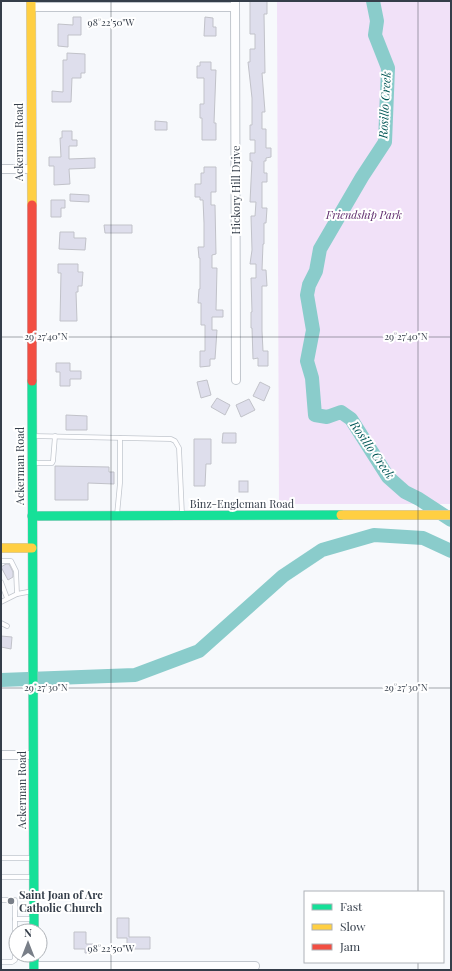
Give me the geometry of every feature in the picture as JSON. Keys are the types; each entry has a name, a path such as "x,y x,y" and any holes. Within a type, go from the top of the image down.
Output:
{"street":[{"path":"31,4 235,4"},
{"name":"Ackerman Road","path":"31,4 34,923"},
{"name":"Hickory Hill Drive","path":"235,4 236,380"},
{"path":"1,169 31,169"},
{"name":"Binz-Engleman Road","path":"32,516 451,515"},
{"path":"1,548 32,548"},
{"path":"1,755 33,755"},
{"path":"34,968 255,966"}],"lane":[{"path":"32,436 171,439 175,441 178,448 183,516"},
{"path":"32,463 53,461 55,436"},
{"path":"117,516 120,483 120,438"},
{"path":"1,561 11,561 16,571 16,594"},
{"path":"1,582 7,598"},
{"path":"1,602 16,594 33,591"},
{"path":"1,623 7,626"},
{"path":"1,858 34,858"},
{"path":"1,877 34,877"},
{"path":"1,900 15,900 15,960 12,962 1,962"},
{"path":"15,919 34,919"}],"green space":[{"name":"Friendship Park","path":"277,1 451,1 451,504 279,504"}],"building":[{"path":"250,1 267,1 267,14 264,14 265,73 262,73 265,112 262,112 262,129 266,129 266,148 271,148 271,157 266,158 266,161 264,161 264,173 267,173 267,182 262,182 262,208 267,208 266,223 264,223 262,270 266,270 267,286 262,286 262,331 263,351 268,351 268,366 258,366 258,358 253,359 251,328 251,278 256,278 256,264 250,264 252,250 251,216 255,216 256,202 250,202 252,161 250,161 250,153 255,153 255,140 250,140 250,125 252,125 252,98 248,62 250,62 250,49 255,49 255,34 250,34"},
{"path":"73,17 81,17 81,35 68,35 68,47 58,46 58,24 73,25"},
{"path":"205,17 213,18 213,27 216,27 216,36 204,36"},
{"path":"67,53 85,54 85,73 81,73 81,78 72,78 71,102 52,102 52,91 63,92 63,60 67,60"},
{"path":"200,62 211,62 211,70 216,70 214,123 216,123 216,140 202,140 202,118 200,118 200,104 204,104 204,78 197,78 197,66 200,66"},
{"path":"155,121 167,122 167,130 155,130"},
{"path":"62,131 72,131 72,140 77,140 77,146 69,146 69,159 95,158 95,168 69,169 70,184 54,185 54,166 49,166 49,157 61,157 60,138 62,138"},
{"path":"204,167 216,167 216,192 211,192 211,205 215,205 216,254 212,255 212,268 217,268 216,310 223,310 223,317 212,317 212,330 217,330 215,359 210,359 210,366 200,367 200,351 205,351 205,325 201,325 201,303 198,303 200,289 200,258 198,247 204,247 204,223 203,200 200,200 200,197 195,197 195,184 201,184 201,173 204,173"},
{"path":"70,194 89,195 89,202 70,201"},
{"path":"51,200 65,200 65,208 61,208 61,217 51,217"},
{"path":"104,225 132,225 132,233 105,233"},
{"path":"60,232 74,232 74,238 86,238 85,250 59,249"},
{"path":"58,264 78,264 78,272 83,272 82,286 78,286 78,292 76,292 77,321 60,321 61,273 58,273"},
{"path":"56,363 70,363 70,371 81,371 81,379 70,379 70,386 60,386 60,372 56,372"},
{"path":"207,380 211,395 201,398 197,382"},
{"path":"260,382 270,387 264,401 253,396"},
{"path":"217,398 230,405 225,415 211,407"},
{"path":"249,399 255,410 241,417 236,405"},
{"path":"66,415 87,416 87,430 66,430"},
{"path":"223,433 236,433 236,443 222,443"},
{"path":"194,439 211,439 211,464 206,464 205,486 194,486"},
{"path":"55,466 109,467 109,472 114,472 114,484 88,483 88,500 55,500"},
{"path":"239,481 248,481 248,492 239,492"},
{"path":"9,564 13,572 13,577 8,580 1,567"},
{"path":"1,636 12,637 11,649 1,647"},
{"path":"117,918 129,918 129,937 150,937 150,949 127,949 127,938 117,938"},
{"path":"74,932 86,932 86,944 93,944 93,953 85,953 85,949 74,949"}],"waterway":[{"name":"Rosillo Creek","path":"373,1 377,21 375,35 388,68 385,142 362,177 320,249 316,271 309,285 307,295 313,330 307,361 312,378 315,415 327,417 341,412 351,419 388,477 405,492 419,499 451,520"},
{"path":"1,680 135,675 199,651 283,576 322,550 374,535 423,538 451,551"}],"traffic: fast":[{"path":"32,381 34,923"},
{"path":"32,516 341,515"},
{"path":"34,963 34,970"}],"traffic: slow":[{"path":"31,1 32,205"},
{"path":"341,515 451,515"},
{"path":"1,548 32,548"}],"traffic: jam":[{"path":"32,205 32,381"}],"place":[{"name":"Saint Joan of Arc Catholic Church","path":"11,901"}]}
